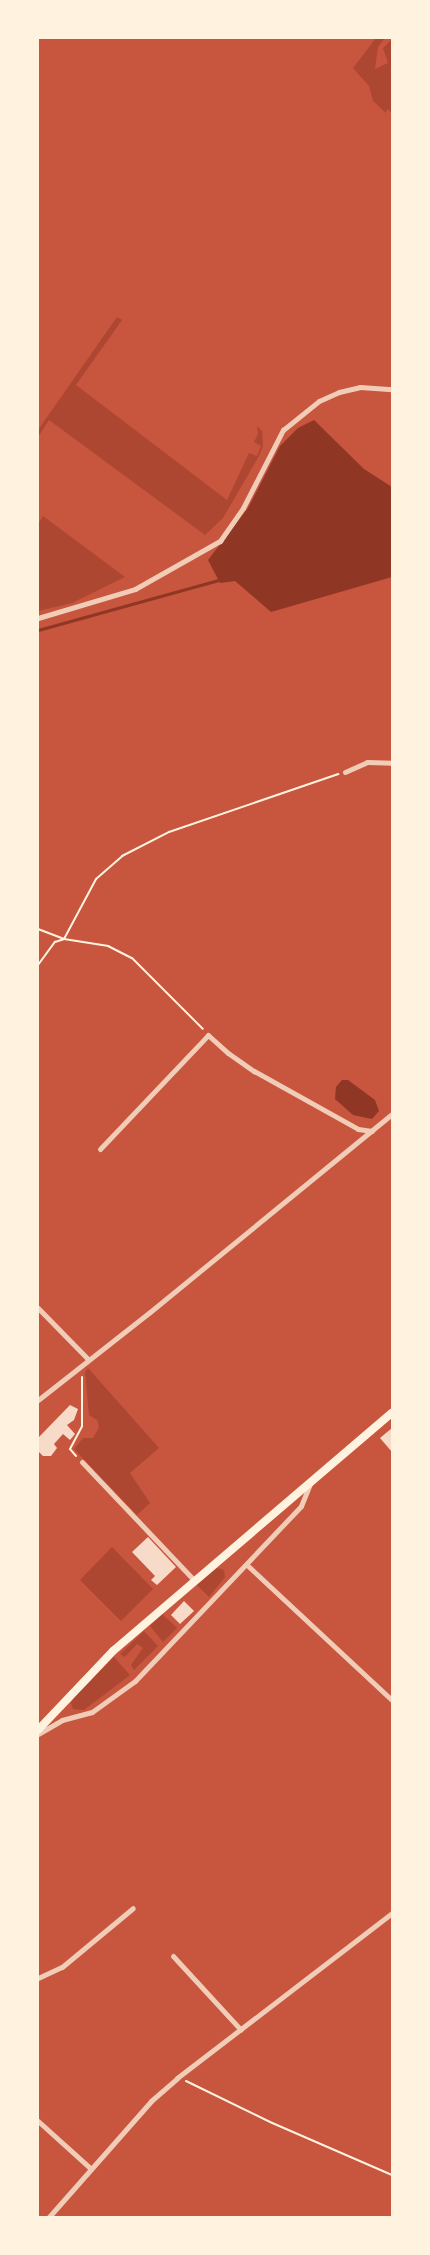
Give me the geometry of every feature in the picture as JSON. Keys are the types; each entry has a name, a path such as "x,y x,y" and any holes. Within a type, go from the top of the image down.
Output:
{"main road":[{"path":"38,1732 89,1673 313,1478 392,1413"}],"street":[{"path":"38,618 135,589 220,541 243,508 283,430 319,401 339,392 360,387 392,388"},
{"path":"345,772 367,762 392,763"},
{"path":"100,1149 208,1035 228,1053 254,1070 358,1129 372,1131"},
{"path":"38,1400 392,1114"},
{"path":"38,1308 88,1359"},
{"path":"82,1462 195,1581"},
{"path":"38,1732 62,1720 92,1712 135,1681 301,1506 313,1478"},
{"path":"247,1565 392,1700"},
{"path":"38,1978 62,1967 134,1908"},
{"path":"48,2218 90,2168 177,2078 392,1914"},
{"path":"173,1956 241,2030"},
{"path":"38,2121 90,2168"}],"path":[{"path":"38,965 54,942 64,939 96,879 122,856 169,832 345,772"},
{"path":"38,929 64,939 108,946 132,958 208,1035"},
{"path":"72,1451 70,1449 80,1434 84,1415 81,1364"},
{"path":"177,2078 197,2084 270,2122 392,2175"}],"shaded area":[{"path":"376,38 385,38 378,47 375,69 388,63 383,48 392,39 392,113 387,109 386,113 373,101 369,86 353,68"},
{"path":"117,317 122,320 76,385 227,500 249,453 257,456 261,446 254,442 258,434 257,426 262,431 263,446 259,456 223,518 205,535 49,420 38,437 38,430"},
{"path":"314,420 364,469 392,487 392,577 271,612 235,581 220,583 208,560 248,508 280,446 298,428"},
{"path":"43,516 125,577 72,603 38,611 38,524"},
{"path":"342,1080 348,1080 375,1100 379,1111 372,1119 353,1115 335,1099 336,1087"},
{"path":"88,1368 159,1448 130,1473 150,1503 137,1515 74,1449 83,1438 93,1438 99,1427 97,1420 89,1415 85,1372"},
{"path":"112,1547 153,1589 121,1621 80,1580"},
{"path":"217,1568 224,1570 225,1577 209,1597 197,1585"},
{"path":"162,1614 177,1628 163,1642 150,1626"},
{"path":"144,1631 158,1646 134,1670 131,1665 143,1648 137,1644 125,1657 120,1654"},
{"path":"114,1657 130,1675 84,1710 73,1709 71,1703 75,1696"}],"building":[{"path":"70,1405 78,1409 74,1420 67,1425 75,1434 70,1440 63,1434 54,1444 57,1448 51,1456 43,1456 38,1451 38,1438"},
{"path":"392,1428 392,1452 380,1438"},
{"path":"148,1537 176,1567 157,1585 151,1580 155,1576 132,1552"},
{"path":"184,1601 194,1611 180,1624 171,1615"}],"waterway":[{"path":"38,630 222,579"}]}
